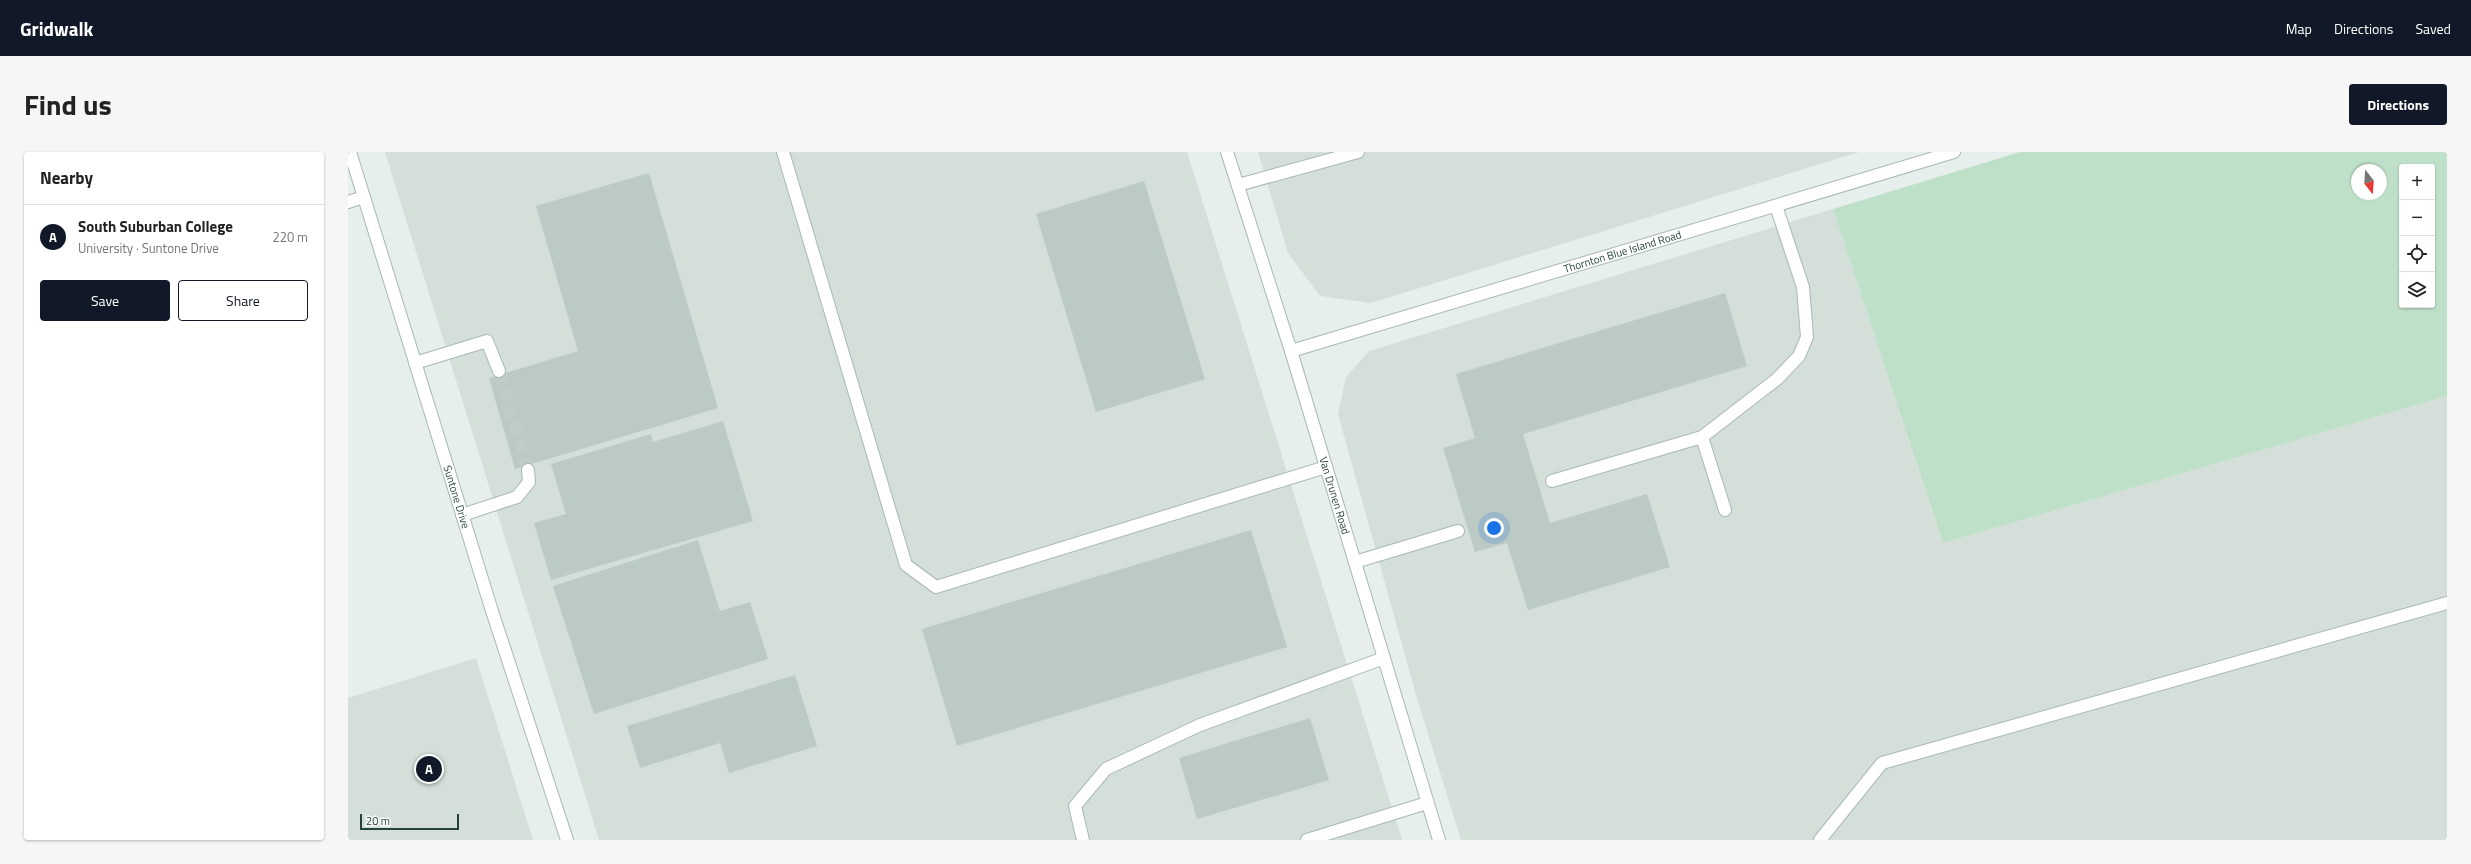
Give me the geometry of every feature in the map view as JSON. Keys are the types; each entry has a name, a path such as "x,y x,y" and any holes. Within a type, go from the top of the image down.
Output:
{"street":[{"name":"Suntone Drive","path":"350,152 462,515 567,840"},
{"path":"783,152 906,565 936,587 1326,467"},
{"name":"Van Drunen Road","path":"1227,152 1291,351 1438,840"},
{"path":"1238,185 1358,152"},
{"name":"Thornton Blue Island Road","path":"1291,351 1954,152"},
{"path":"348,202 364,197"},
{"path":"1552,481 1702,438 1777,379 1799,356 1807,337 1803,287 1776,206"},
{"path":"415,363 487,341 499,371"},
{"path":"1702,438 1725,510"},
{"path":"462,515 517,497 529,482 528,470"},
{"path":"1355,562 1458,531"},
{"path":"1820,840 1882,763 2447,603"},
{"path":"1083,840 1075,806 1106,769 1200,725 1384,658"},
{"path":"1307,840 1427,803"}],"shaded area":[{"path":"385,152 1187,152 1402,840 599,840"},
{"path":"1258,152 1859,152 1371,303 1320,296 1288,253"},
{"path":"1833,209 1943,543 2447,396 2447,840 1461,840 1418,702 1338,414 1346,377 1369,351"},
{"path":"476,658 533,840 348,840 348,698"}],"green space":[{"path":"2020,152 2447,152 2447,396 1943,543 1833,209"}],"building":[{"path":"649,173 718,408 515,469 489,378 578,351 536,206"},
{"path":"1144,181 1205,379 1096,412 1036,214"},
{"path":"1725,293 1747,366 1523,434 1550,523 1647,494 1670,567 1528,610 1507,543 1475,552 1443,448 1475,438 1456,374"},
{"path":"723,421 753,521 551,580 534,523 566,514 551,464 651,434 653,442"},
{"path":"1251,530 1287,647 957,746 922,629"},
{"path":"698,540 720,611 750,602 768,659 594,714 553,586"},
{"path":"795,675 817,746 729,773 720,743 640,768 627,726"},
{"path":"1310,718 1329,780 1197,819 1179,758"}],"tunnel":[{"path":"499,371 528,470"}],"place":[{"name":"South Suburban College","path":"429,769"}]}
